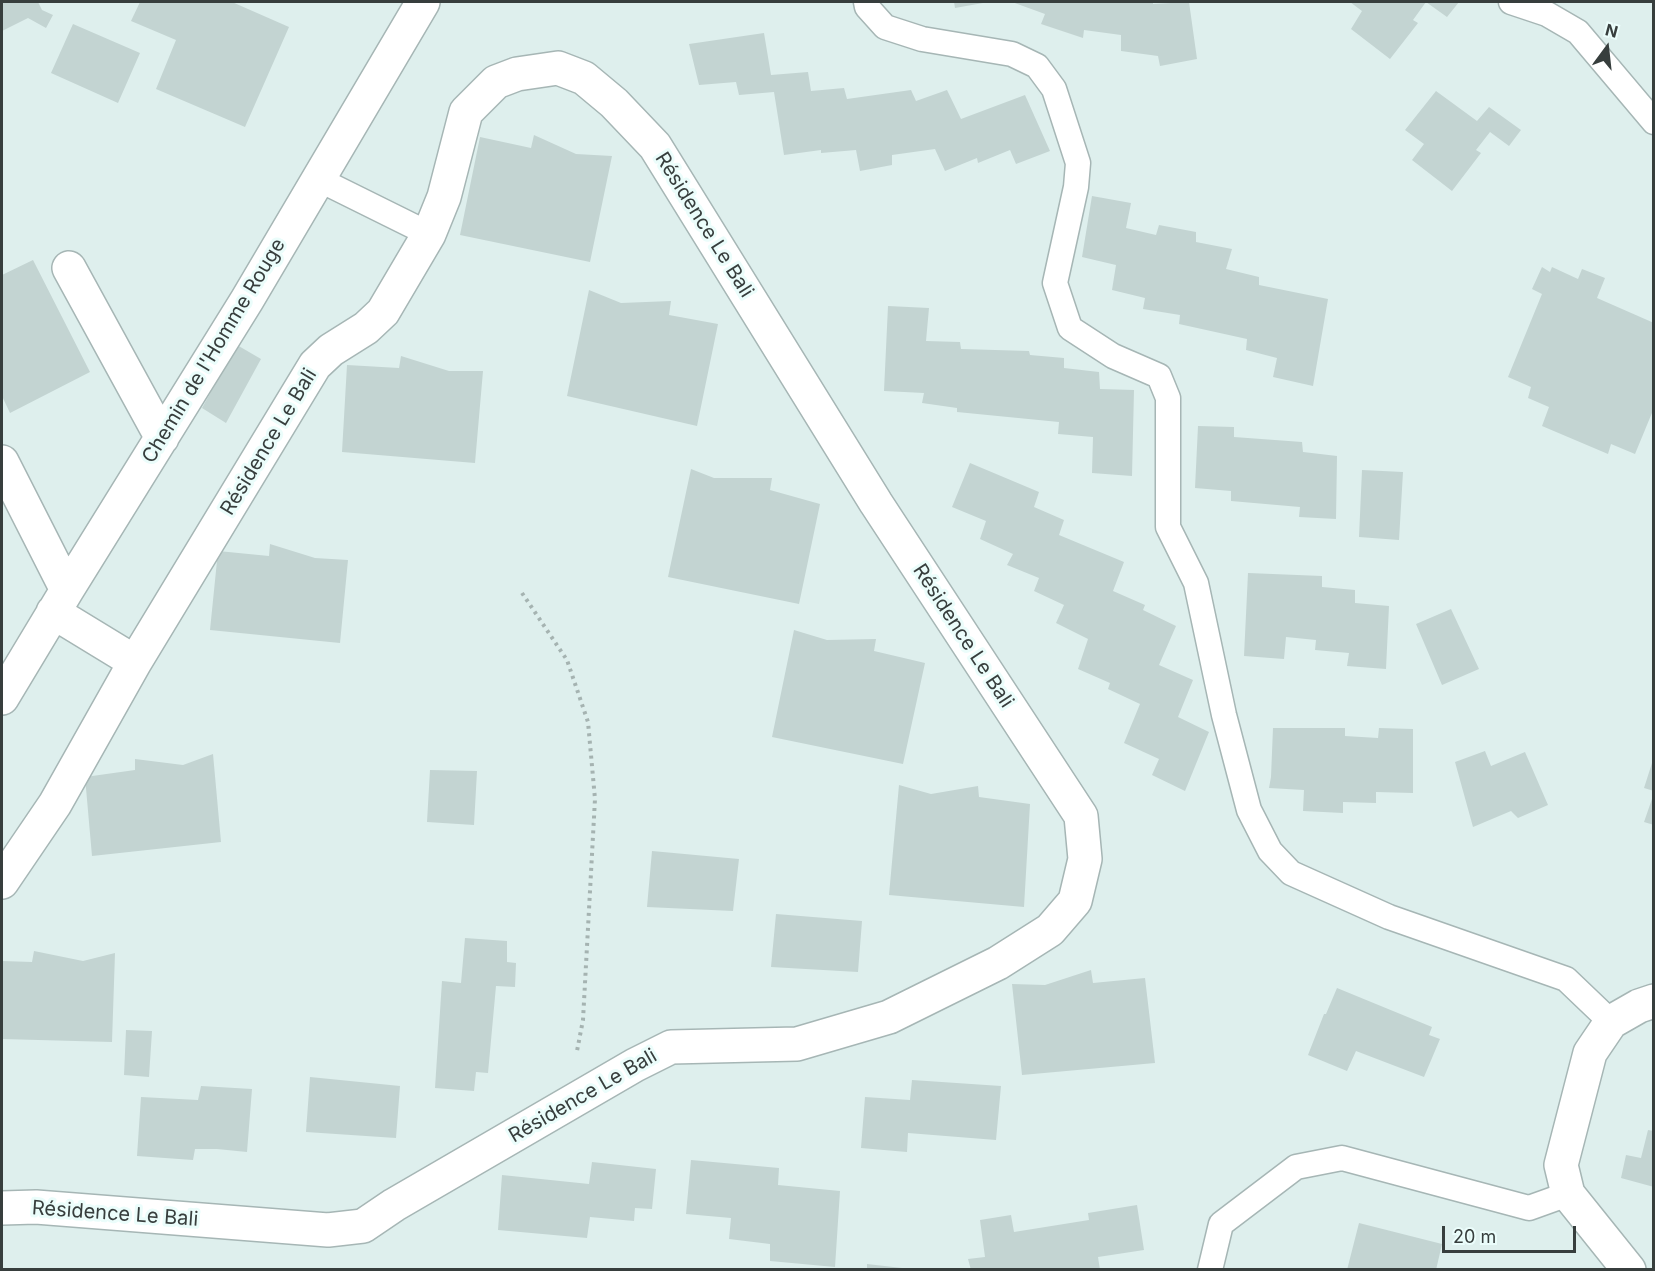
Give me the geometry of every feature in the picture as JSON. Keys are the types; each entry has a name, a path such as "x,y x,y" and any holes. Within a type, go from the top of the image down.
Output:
{"street":[{"name":"Chemin de l'Homme Rouge","path":"2,698 248,300 423,2"},
{"name":"Résidence Le Bali","path":"2,882 55,804 135,662 315,365 331,350 366,328 383,312 429,234 444,197 466,112 496,82 517,74 558,68 584,78 614,103 655,146 876,503 1081,816 1085,860 1075,901 1050,930 998,963 889,1017 797,1044 671,1047 635,1065 394,1205 363,1226 328,1230 36,1207 2,1208"},
{"path":"69,268 162,438"},
{"path":"2,462 60,601 135,662"},
{"path":"1629,1269 1568,1194 1562,1165 1590,1053 1611,1022 1653,1001"}],"lane":[{"path":"866,2 867,7 885,27 922,39 1012,54 1037,66 1054,89 1078,163 1076,187 1055,283 1070,328 1113,356 1159,376 1168,398 1168,527 1196,583 1224,715 1249,810 1270,851 1291,873 1389,917 1566,979 1611,1022"},
{"path":"1511,2 1547,14 1578,32 1653,122"},
{"path":"318,179 429,234"},
{"path":"1210,1269 1221,1224 1296,1167 1342,1158 1529,1208 1568,1194"}],"path":[{"path":"522,593 567,660 588,722 596,799 583,1020 567,1105"}],"building":[{"path":"2,2 38,2 42,10 53,15 46,28 28,18 2,31"},
{"path":"140,2 232,2 289,27 245,127 156,89 176,40 131,21"},
{"path":"954,2 983,2 983,3 955,8"},
{"path":"1012,2 1153,2 1153,4 1189,2 1197,59 1160,66 1158,56 1121,51 1121,35 1084,30 1083,38 1041,24 1045,14"},
{"path":"1350,2 1426,2 1413,20 1418,23 1390,59 1351,29 1362,11"},
{"path":"1426,2 1459,2 1447,17"},
{"path":"73,24 140,53 118,103 51,73"},
{"path":"764,33 771,75 808,72 811,91 844,88 847,99 911,90 916,101 947,90 961,119 1025,95 1050,151 1016,164 1010,150 978,163 977,158 945,171 935,149 892,155 892,165 860,171 856,150 821,153 821,150 784,155 774,92 739,95 736,82 699,85 689,44"},
{"path":"1436,91 1477,121 1489,107 1521,130 1509,146 1490,132 1476,150 1481,153 1452,191 1412,160 1424,144 1405,130"},
{"path":"534,135 576,154 612,156 590,262 460,235 480,137 531,148"},
{"path":"1092,196 1131,203 1126,228 1156,235 1159,225 1196,232 1196,242 1232,249 1226,269 1259,277 1259,285 1328,299 1313,386 1273,377 1277,358 1246,350 1247,339 1179,324 1180,315 1143,309 1145,298 1112,290 1116,265 1082,257"},
{"path":"33,260 90,372 10,413 2,396 2,275"},
{"path":"1542,267 1550,272 1552,267 1578,279 1582,269 1605,278 1597,298 1654,323 1654,408 1635,454 1611,444 1608,454 1542,426 1549,407 1528,398 1531,387 1508,377 1542,294 1532,289"},
{"path":"589,290 621,303 671,301 669,315 718,324 697,426 567,396"},
{"path":"888,306 929,308 926,341 960,342 961,349 1029,351 1030,355 1064,358 1064,368 1099,372 1100,389 1134,390 1132,476 1092,473 1093,437 1058,434 1059,422 957,412 957,408 922,403 924,393 884,391"},
{"path":"237,345 261,359 226,423 202,408"},
{"path":"401,356 449,371 483,371 475,463 342,452 347,365 399,368"},
{"path":"1198,426 1234,427 1234,437 1302,442 1303,452 1337,456 1336,519 1299,517 1300,507 1231,501 1231,491 1195,488"},
{"path":"970,463 1039,492 1034,507 1064,520 1059,535 1124,562 1113,591 1145,605 1143,610 1176,626 1159,665 1193,680 1178,717 1209,732 1185,791 1152,775 1159,759 1124,743 1140,704 1108,689 1110,683 1078,669 1088,639 1056,623 1064,605 1034,591 1039,578 1007,565 1013,554 980,539 986,521 952,507"},
{"path":"691,469 714,478 772,478 770,490 820,504 799,604 668,577"},
{"path":"1362,470 1403,472 1399,540 1359,537"},
{"path":"270,544 315,558 348,560 340,643 210,630 218,551 269,556"},
{"path":"1248,573 1322,576 1322,587 1355,590 1355,603 1389,606 1386,669 1347,666 1349,653 1315,650 1316,640 1286,637 1284,659 1244,656"},
{"path":"1451,609 1479,669 1442,685 1416,624"},
{"path":"794,630 827,640 876,639 874,651 925,663 903,764 772,737"},
{"path":"1273,728 1345,728 1345,736 1378,738 1379,728 1413,729 1413,793 1376,792 1376,803 1343,802 1343,813 1303,811 1304,790 1269,788"},
{"path":"1485,751 1491,766 1525,752 1548,805 1518,818 1511,811 1473,827 1455,762"},
{"path":"213,754 221,842 92,856 85,777 135,770 135,759 183,765"},
{"path":"1652,763 1654,764 1654,791 1644,788"},
{"path":"430,770 477,771 474,825 427,822"},
{"path":"899,785 931,794 978,786 979,797 1030,804 1024,907 889,895"},
{"path":"1654,796 1654,825 1644,822"},
{"path":"652,851 739,859 733,911 647,907"},
{"path":"776,914 862,921 858,972 771,967"},
{"path":"465,938 507,941 507,962 516,963 515,987 496,986 488,1073 476,1072 474,1091 435,1088 442,981 461,983"},
{"path":"34,951 83,961 115,953 112,1042 2,1039 2,961 32,962"},
{"path":"1091,970 1093,983 1145,978 1155,1063 1022,1075 1012,984 1045,985"},
{"path":"1337,988 1432,1027 1429,1035 1440,1039 1424,1077 1356,1051 1347,1071 1308,1055"},
{"path":"126,1030 152,1031 149,1077 124,1075"},
{"path":"310,1077 400,1086 396,1138 306,1132"},
{"path":"912,1080 1001,1086 996,1140 908,1133 907,1152 861,1148 865,1097 910,1100"},
{"path":"201,1086 252,1089 247,1152 195,1149 193,1160 137,1156 141,1097 198,1100"},
{"path":"1648,1130 1654,1131 1654,1187 1621,1178 1626,1155 1641,1158"},
{"path":"691,1160 779,1168 778,1185 840,1191 835,1267 770,1261 770,1244 729,1239 731,1218 686,1214"},
{"path":"592,1162 656,1169 652,1209 635,1208 634,1221 590,1217 587,1238 498,1230 502,1175 589,1184"},
{"path":"1137,1205 1144,1250 1098,1257 1100,1270 971,1270 968,1259 985,1257 980,1220 1011,1215 1014,1232 1089,1220 1088,1213"},
{"path":"1359,1223 1442,1244 1436,1270 1347,1270"},
{"path":"867,1264 902,1268 902,1270 867,1270"}]}
